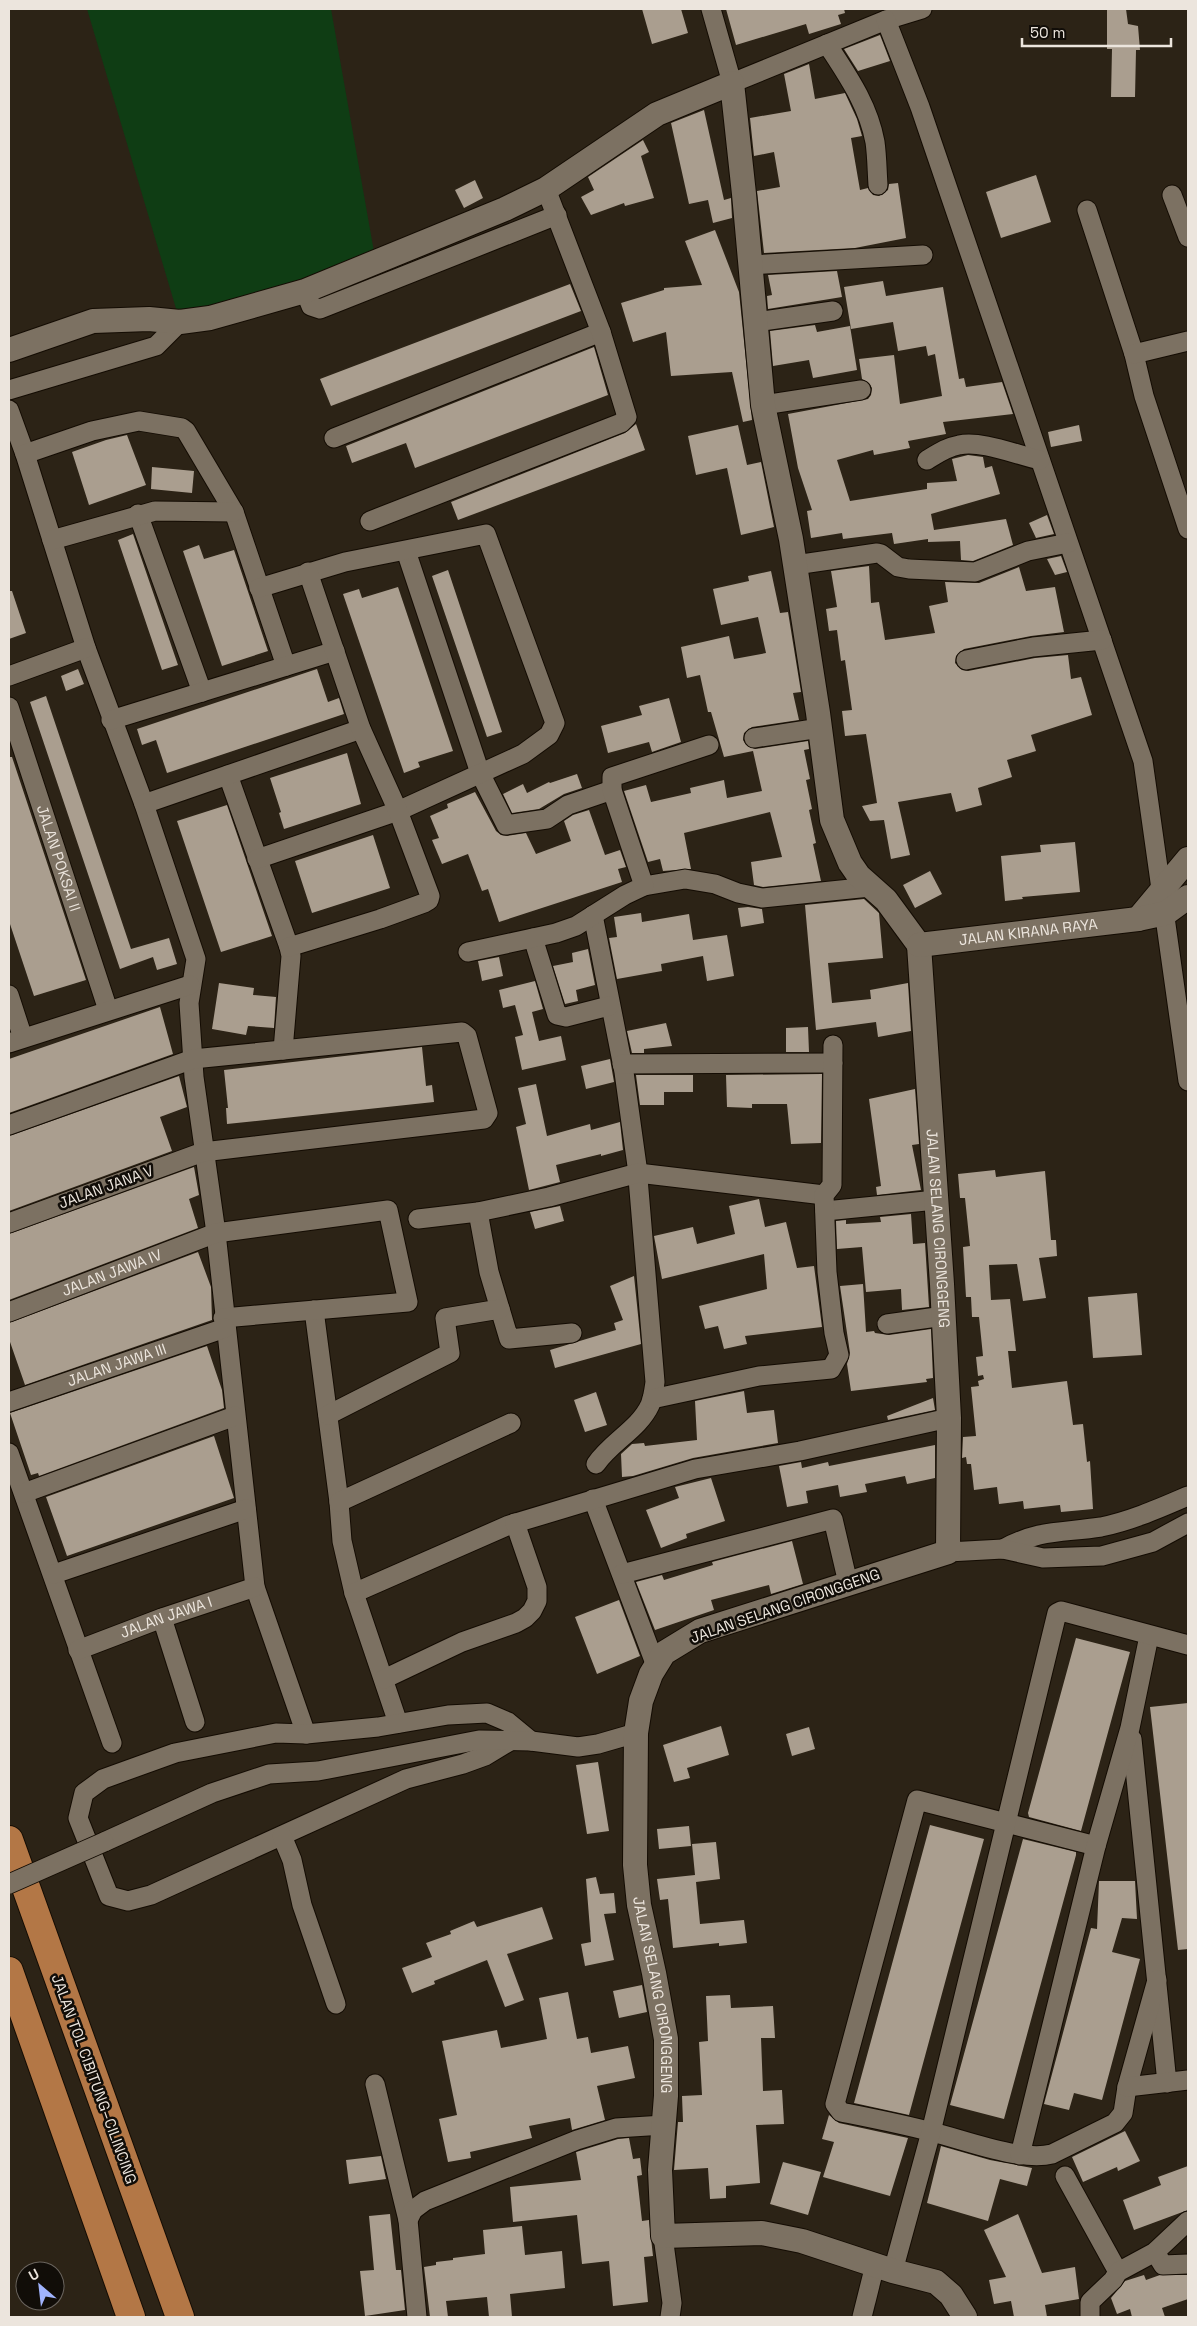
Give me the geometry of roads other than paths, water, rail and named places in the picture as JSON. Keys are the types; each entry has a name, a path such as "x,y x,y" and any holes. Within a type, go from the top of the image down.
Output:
{"highway":[{"name":"JALAN TOL CIBITUNG–CILINCING","path":"9,1840 180,2317"},
{"path":"9,1971 131,2317"}],"street":[{"path":"711,9 732,82 763,405 795,565 832,820 850,863 870,887 886,900 919,945"},
{"path":"9,350 93,321 149,319 180,322 210,318 305,291 505,209 546,190 657,114 886,20 922,9"},
{"path":"886,20 920,107 1144,761 1188,1081"},
{"path":"826,44 856,88 870,121 875,143 878,185"},
{"path":"370,521 623,422 627,417 601,332 546,190"},
{"path":"1172,195 1188,237"},
{"path":"1087,210 1134,354 1144,396 1188,529"},
{"path":"305,291 311,306 320,309 557,215"},
{"path":"750,264 923,255"},
{"path":"756,322 833,311"},
{"path":"9,390 156,346 180,322"},
{"path":"334,438 601,332"},
{"path":"1134,354 1188,341"},
{"path":"763,405 861,390"},
{"path":"9,410 25,454 86,648 111,720 144,804 196,959 196,971 190,985 188,1003 193,1059 203,1152 216,1234 224,1323 255,1587 306,1734"},
{"path":"25,454 92,431 140,421 182,428 190,435 234,512 258,588 286,666"},
{"path":"927,460 951,447 973,443 1040,460"},
{"path":"52,540 138,514 155,511 234,512"},
{"path":"138,514 202,692"},
{"path":"257,859 398,811 523,754 542,741 553,729 554,719 486,534 345,562 258,588"},
{"path":"795,565 877,553 898,567 975,572 1028,550 1068,543"},
{"path":"406,551 480,773 506,825 547,819 568,805 612,790"},
{"path":"289,947 380,919 428,900 430,896 398,811 361,730 308,572"},
{"path":"966,660 1033,647 1102,640"},
{"path":"9,676 86,648"},
{"path":"111,720 335,651"},
{"name":"JALAN POKSAI II","path":"9,707 108,1010"},
{"path":"754,738 820,728"},
{"path":"144,804 361,730"},
{"path":"644,886 612,790 611,781 614,775 709,745"},
{"path":"9,1125 193,1059 283,1050 290,956 289,947 228,775"},
{"path":"1138,919 1188,859"},
{"path":"468,952 533,938 576,926 625,895 644,886 685,879 714,884 738,893 762,898 870,887"},
{"name":"JALAN KIRANA RAYA","path":"919,945 1138,919 1166,913 1188,897"},
{"path":"592,915 622,1064 638,1173 655,1382 652,1399 645,1413 609,1448 596,1464"},
{"path":"533,938 557,1015 566,1017 610,1006"},
{"name":"JALAN SELANG CIRONGGENG","path":"663,2236 660,2170 664,2125 666,2039 639,1905 635,1865 636,1733 641,1701 656,1666 664,1653 700,1632 948,1552 949,1418 919,945"},
{"path":"9,996 16,1040 190,985"},
{"name":"JALAN JANA V","path":"9,1223 203,1152 487,1117 488,1114 467,1036 462,1032 283,1050"},
{"path":"622,1064 833,1054 832,1185 825,1203 827,1272 839,1355 831,1369 759,1376 652,1399"},
{"path":"418,1218 478,1212 595,1186 638,1173 825,1203 936,1200"},
{"name":"JALAN JAWA IV","path":"9,1312 216,1234 388,1210 408,1302 314,1310"},
{"path":"478,1212 482,1242 509,1339 572,1333"},
{"path":"328,1415 450,1353 445,1318 500,1309"},
{"path":"314,1310 339,1502 342,1541 354,1593 398,1723"},
{"name":"JALAN JAWA III","path":"9,1402 224,1323 314,1310"},
{"path":"888,1324 944,1316"},
{"path":"24,1493 235,1416"},
{"path":"354,1593 515,1524 695,1469 800,1451 949,1418"},
{"path":"339,1502 511,1423"},
{"path":"9,1453 54,1574 78,1650 112,1744"},
{"path":"1003,1549 1037,1534 1102,1526 1144,1514 1188,1496"},
{"path":"593,1499 656,1666"},
{"path":"54,1574 246,1509"},
{"path":"622,1574 833,1518 848,1583"},
{"path":"384,1679 462,1642 516,1623 532,1611 537,1601 537,1587 515,1524"},
{"path":"948,1552 1003,1549 1043,1558 1102,1556 1153,1542 1188,1524"},
{"name":"JALAN JAWA I","path":"78,1650 162,1618 255,1587"},
{"path":"862,2317 884,2268 931,2132 1057,1613 1061,1611 1188,1645"},
{"path":"162,1618 195,1722"},
{"path":"1020,2155 1096,1846 1130,1728 1149,1636"},
{"path":"510,1741 485,1756 464,1764 406,1779 151,1894 128,1901 109,1896 78,1818 84,1793 103,1779 166,1756 276,1733 306,1734 448,1715 487,1713 508,1722 531,1741"},
{"path":"1130,1728 1167,2083"},
{"path":"9,1884 212,1793 269,1774 318,1771 479,1740 531,1741 578,1747 598,1744 636,1733"},
{"path":"1096,1846 916,1800 836,2104 841,2112 931,2132 1020,2155 1042,2156 1052,2154 1115,2123 1123,2113 1127,2087 1157,1980"},
{"path":"282,1836 292,1860 302,1905 336,2004"},
{"path":"1127,2087 1188,2080"},
{"path":"374,2084 408,2220 417,2317"},
{"path":"408,2220 413,2210 425,2201 577,2140 616,2128 664,2125"},
{"path":"1065,2176 1118,2272"},
{"path":"1090,2317 1090,2302 1113,2280 1118,2272 1155,2252 1188,2221"},
{"path":"670,2317 672,2303 663,2236 762,2233 802,2241 884,2268 936,2282 951,2295 965,2317"},
{"path":"1155,2252 1163,2265 1188,2264"}]}
